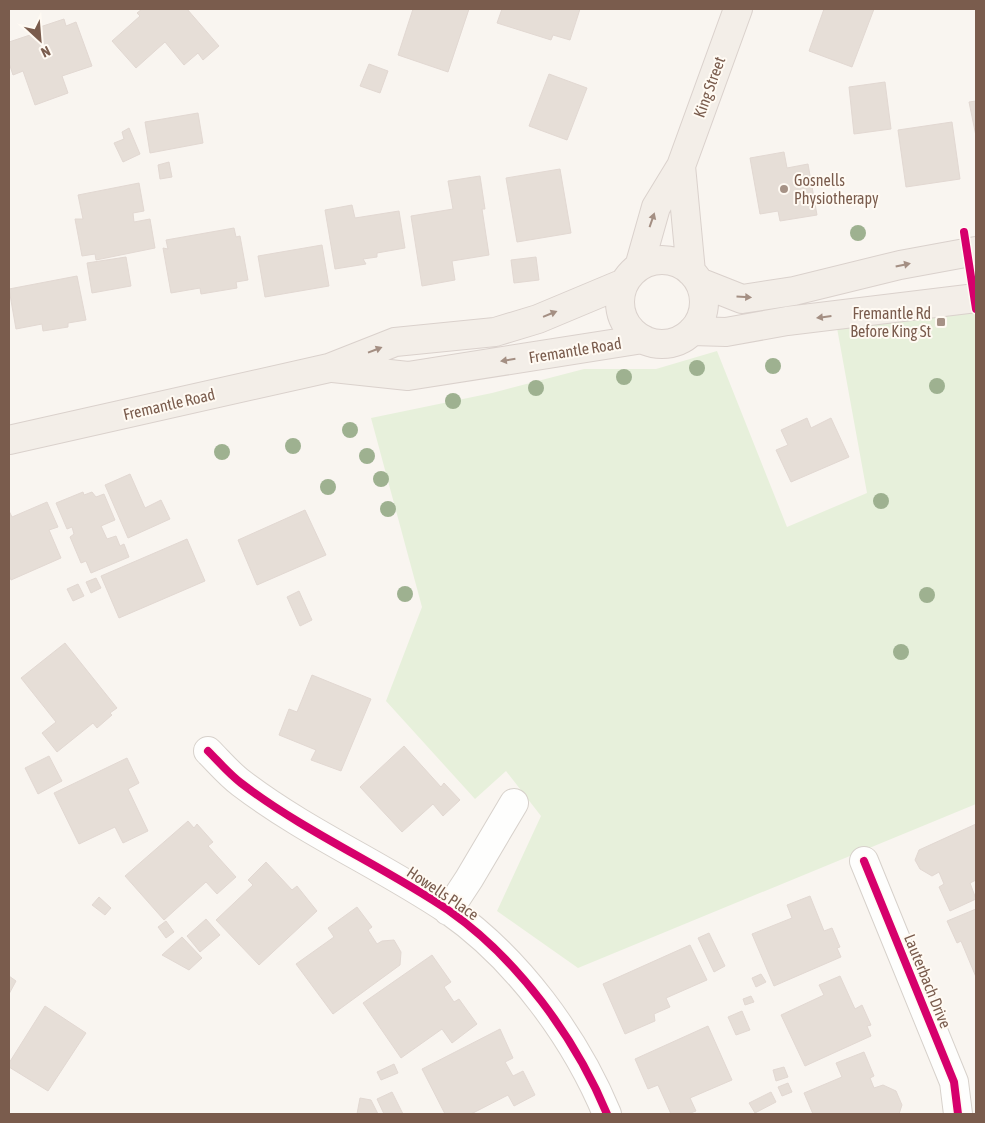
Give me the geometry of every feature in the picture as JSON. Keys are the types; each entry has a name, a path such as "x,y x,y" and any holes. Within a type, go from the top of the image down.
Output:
{"main road":[{"name":"King Street","path":"632,275 656,207 681,166 738,9"},
{"name":"King Street","path":"681,166 695,277"},
{"path":"695,277 703,294 703,307 700,320 692,331 669,343 656,343 643,339 632,332 625,321 619,302 632,275 654,261 668,260 680,264 695,277 742,299 794,291 900,265 976,251"},
{"name":"Fremantle Road","path":"9,440 330,368 395,342 495,332 538,319 632,275"},
{"path":"692,331 726,332 787,321 976,298"},
{"name":"Fremantle Road","path":"330,368 408,376 643,339"}],"street":[{"name":"Howells Place","path":"208,752 239,782 271,804 448,910 483,937 534,993 568,1037 606,1114"},
{"path":"448,910 469,879 514,803"},
{"name":"Lauterbach Drive","path":"864,861 954,1082 958,1114"}],"green space":[{"path":"976,310 976,804 578,968 497,911 541,816 506,771 475,799 386,701 422,607 371,418 492,393 584,369 656,369 717,351 787,527 867,493 837,328"}],"building":[{"path":"142,9 187,9 219,46 203,60 198,53 184,65 165,42 136,68 112,41 140,16 137,13"},
{"path":"413,9 469,9 448,72 398,55"},
{"path":"502,9 580,9 570,40 553,35 551,40 497,23"},
{"path":"824,9 874,9 852,67 809,51"},
{"path":"64,19 66,26 76,22 92,66 62,76 68,93 35,105 23,71 13,75 9,63 9,42 36,33 34,29"},
{"path":"369,64 388,71 380,93 360,86"},
{"path":"549,74 587,88 567,140 529,126"},
{"path":"885,82 891,129 854,134 849,87"},
{"path":"976,101 976,136 969,102"},
{"path":"198,113 203,143 150,153 145,122"},
{"path":"952,122 960,179 906,187 898,130"},
{"path":"129,128 140,154 123,162 114,143 124,139 122,132"},
{"name":"Gosnells Physiotherapy","path":"784,152 787,168 808,164 817,215 780,221 778,211 760,214 750,158"},
{"path":"169,162 172,177 160,179 158,165"},
{"path":"560,169 571,233 517,242 506,178"},
{"path":"480,176 485,209 482,209 489,255 452,261 455,280 422,286 411,216 453,209 448,181"},
{"path":"139,183 144,211 133,213 134,222 150,219 155,248 96,260 95,254 82,256 75,219 83,219 78,195"},
{"path":"352,205 355,218 399,211 405,248 377,253 377,257 363,259 366,264 335,269 325,210"},
{"path":"234,228 236,237 240,236 248,280 236,282 237,288 201,294 200,288 171,293 163,248 168,249 166,240"},
{"path":"322,245 329,286 265,297 258,256"},
{"path":"126,257 131,286 92,293 87,263"},
{"path":"536,257 539,280 514,283 511,260"},
{"path":"77,276 86,320 68,323 68,327 43,331 42,324 16,329 9,289"},
{"path":"807,418 811,428 831,418 849,457 791,482 776,450 788,445 781,430"},
{"path":"130,474 145,508 161,500 170,519 128,538 105,485"},
{"path":"83,492 84,495 92,492 96,497 104,494 115,520 101,526 107,539 116,536 120,546 124,544 129,557 91,573 86,561 81,563 70,537 74,534 72,527 67,529 56,503"},
{"path":"47,502 58,527 49,530 61,558 11,580 9,575 9,511 12,517"},
{"path":"305,510 326,555 257,585 238,540"},
{"path":"187,539 205,581 119,618 101,576"},
{"path":"96,578 101,588 91,593 86,582"},
{"path":"78,584 84,596 73,601 67,589"},
{"path":"299,591 312,620 300,626 287,597"},
{"path":"65,643 117,708 97,728 93,723 57,752 42,733 56,722 21,678"},
{"path":"312,675 371,699 341,771 311,760 316,750 279,735 289,709 297,712"},
{"path":"404,746 441,787 444,783 460,800 443,816 433,804 402,832 360,787"},
{"path":"49,756 62,781 38,794 25,768"},
{"path":"127,758 139,783 128,789 148,831 123,843 115,827 79,844 54,793"},
{"path":"188,821 194,828 197,824 213,842 208,846 236,877 217,894 206,882 164,920 125,876"},
{"path":"976,824 976,880 970,883 976,899 950,911 939,887 944,884 939,872 932,876 920,869 915,860 919,850"},
{"path":"266,862 292,890 297,886 317,911 259,965 216,920 253,885 248,880"},
{"path":"810,896 824,931 832,928 840,947 837,948 841,957 774,986 752,934 792,918 787,905"},
{"path":"99,897 111,908 105,915 92,905"},
{"path":"357,907 372,927 368,930 377,944 382,941 394,940 401,952 400,965 333,1014 296,964 334,937 328,928"},
{"path":"976,909 976,977 961,941 957,943 947,921"},
{"path":"206,919 220,935 200,952 187,936"},
{"path":"166,921 174,932 166,938 158,927"},
{"path":"709,933 725,966 714,972 698,938"},
{"path":"182,937 202,958 189,970 162,955"},
{"path":"690,945 707,980 666,998 670,1007 654,1014 655,1021 625,1034 603,984"},
{"path":"432,955 451,982 444,987 454,1002 459,999 477,1024 452,1043 442,1029 401,1058 363,1003"},
{"path":"761,974 766,982 756,987 752,978"},
{"path":"9,976 16,981 9,994"},
{"path":"840,976 855,1009 862,1005 871,1025 867,1026 871,1036 805,1066 781,1015 824,995 819,985"},
{"path":"751,996 754,1002 745,1005 743,999"},
{"path":"45,1006 86,1033 48,1091 9,1067 9,1063"},
{"path":"742,1011 750,1030 736,1035 728,1017"},
{"path":"708,1026 732,1080 690,1098 696,1111 688,1114 671,1114 658,1085 648,1089 635,1059"},
{"path":"500,1029 513,1058 505,1062 513,1076 523,1071 535,1095 514,1106 508,1095 471,1114 445,1114 422,1069"},
{"path":"864,1052 874,1076 870,1078 874,1088 883,1085 896,1091 902,1105 899,1114 813,1114 804,1093 842,1077 836,1063"},
{"path":"394,1064 398,1073 381,1080 377,1072"},
{"path":"784,1067 788,1077 776,1081 773,1070"},
{"path":"788,1083 792,1092 782,1096 778,1087"},
{"path":"392,1092 403,1114 384,1114 377,1099"},
{"path":"771,1092 776,1102 755,1113 749,1103"},
{"path":"360,1098 371,1100 378,1114 357,1114"}],"cycle path":[{"path":"964,232 976,309"},
{"path":"208,751 228,772 266,801 448,910 473,929 520,975 561,1028 594,1085 607,1114"},
{"path":"864,861 954,1082 958,1114"}],"place":[{"name":"Gosnells Physiotherapy","path":"784,189"},
{"name":"Fremantle Rd Before King St","path":"941,322"}]}
